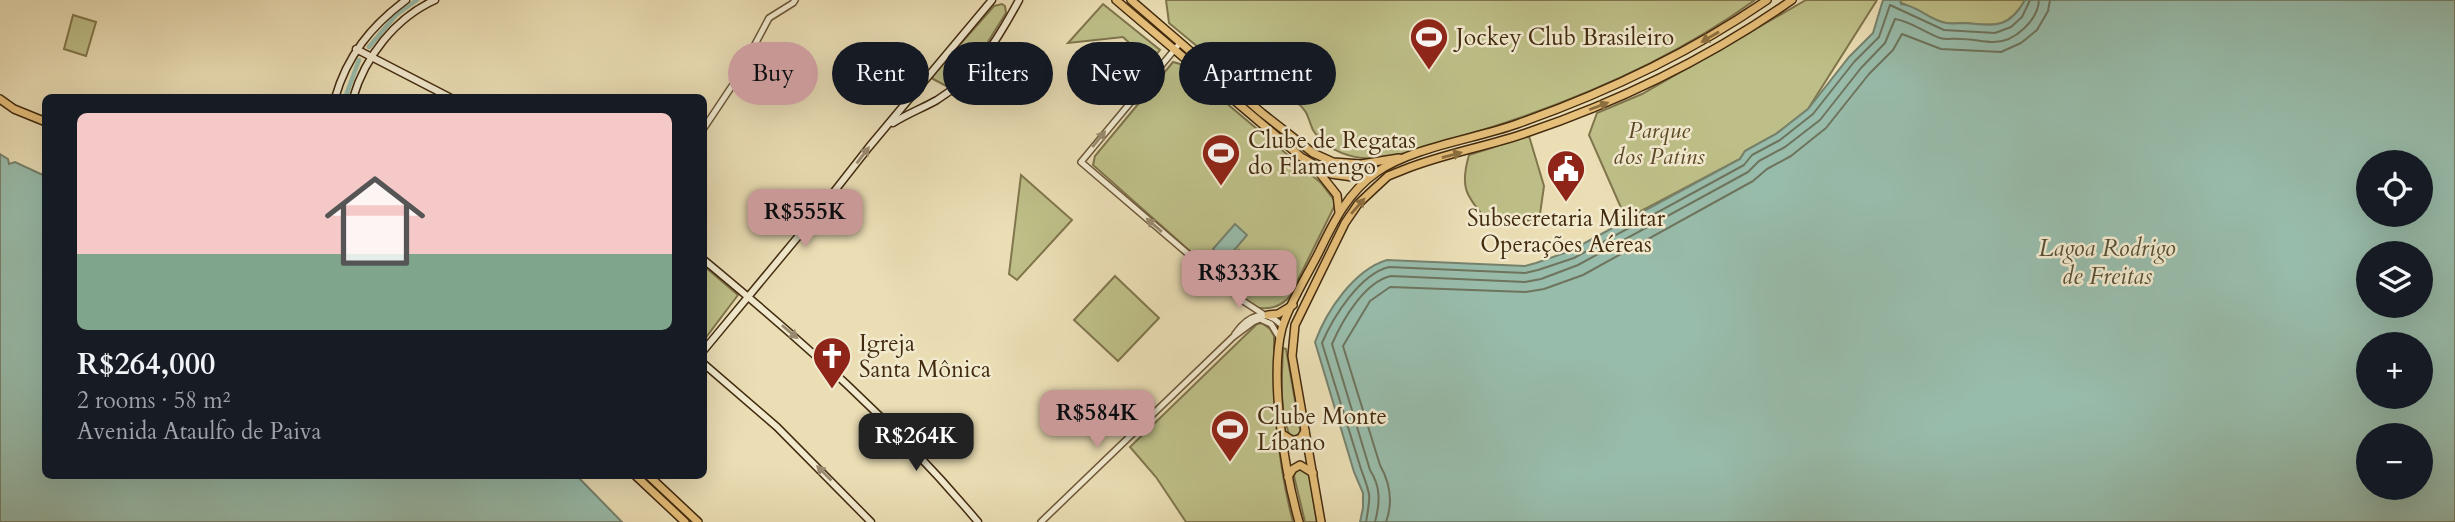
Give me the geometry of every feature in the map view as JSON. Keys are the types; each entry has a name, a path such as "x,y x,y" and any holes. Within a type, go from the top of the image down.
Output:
{"main road":[{"path":"337,94 356,49 371,30 406,0"},
{"path":"355,94 372,57 404,19 435,0"},
{"path":"707,346 992,0"},
{"path":"886,128 937,100 974,70 985,57 1019,0"},
{"path":"1116,0 1314,165 1337,195 1339,213"},
{"path":"1131,0 1179,42"},
{"path":"1254,105 1305,148 1333,162 1361,164 1413,155 1474,138 1596,94 1677,56 1768,0"},
{"path":"1314,165 1342,177 1368,180 1509,139 1642,89 1737,36 1792,0"},
{"path":"356,49 443,94"},
{"path":"350,60 356,56 362,59 365,69"},
{"path":"1677,56 1686,60 1682,67"},
{"path":"365,69 383,63"},
{"path":"0,99 14,109 42,120"},
{"path":"1299,522 1288,477 1282,434 1278,382 1283,327 1339,213 1351,195 1380,170 1413,155"},
{"path":"1292,356 1296,325 1345,223 1358,204 1388,176"},
{"path":"707,263 828,365 873,407 978,522"},
{"path":"1266,315 1278,314 1293,305"},
{"path":"1283,327 1292,356 1321,522"},
{"path":"707,366 777,427 871,522"},
{"path":"1282,434 1290,440 1298,439 1303,435 1305,426"},
{"path":"1288,477 1293,469 1300,465 1313,474"},
{"path":"639,479 685,522"},
{"path":"652,479 698,522"}],"street":[{"path":"707,124 740,74 769,18 794,1"},
{"path":"1179,44 1081,162 1243,301 1283,327"},
{"path":"1041,522 1233,337 1246,321 1266,315"},
{"path":"1233,337 1260,319 1272,325 1280,340"}],"green space":[{"name":"Jockey Club Brasileiro","path":"1166,0 1755,0 1681,47 1561,103 1477,132 1371,159 1348,155 1328,146 1317,136 1306,112 1300,105 1336,105 1336,42 1192,42 1169,23"},
{"name":"Parque dos Patins","path":"1806,0 1877,0 1808,109 1776,134 1745,151 1740,159 1626,219 1589,135 1597,113 1642,94"},
{"path":"1900,0 2025,0 2012,17 1991,25 1941,22 1901,3"},
{"path":"1002,4 1006,13 988,42 962,42 994,6"},
{"path":"1103,4 1150,42 1128,42 1123,37 1069,42"},
{"path":"73,15 96,22 86,56 64,49"},
{"name":"Clube de Regatas do Flamengo","path":"1173,62 1179,64 1179,105 1229,105 1321,183 1334,200 1334,207 1290,296 1278,306 1253,307 1093,165 1095,156 1137,105 1165,105 1165,72"},
{"path":"943,64 943,84 932,76"},
{"path":"1529,136 1544,186 1539,221 1486,219 1466,190 1465,175 1469,155"},
{"path":"1021,175 1072,220 1017,280 1009,274"},
{"path":"707,269 738,295 707,336"},
{"path":"1115,276 1159,318 1118,361 1074,320"},
{"path":"1262,323 1274,336 1277,430 1293,522 1186,522 1156,477 1130,447 1257,324"},
{"path":"1283,348 1286,349 1300,429 1300,433 1295,437 1289,434 1284,413"},
{"path":"1300,467 1309,473 1317,522 1305,522 1294,476 1294,472"}],"water":[{"name":"Lagoa Rodrigo de Freitas","path":"1883,0 1900,0 1901,4 1946,23 1991,25 2012,17 2025,0 2455,0 2455,522 1360,522 1363,493 1354,472 1315,342 1334,305 1353,282 1375,265 1387,260 1525,266 1570,251 1740,159 1745,151 1776,134 1808,109 1849,57 1873,33"},
{"path":"0,154 8,159 9,164 15,162 42,175 42,479 580,479 622,522 0,522"},
{"path":"1235,224 1247,235 1226,260 1213,249"},
{"path":"1239,250 1264,272 1254,285 1229,263"}],"waterway":[{"path":"369,47 396,15 417,0"},
{"path":"346,94 359,60"}],"place":[{"name":"Jockey Club Brasileiro","path":"1429,71"},
{"name":"Clube de Regatas do Flamengo","path":"1221,187"},
{"name":"Subsecretaria Militar Operações Aéreas","path":"1566,203"},
{"name":"Igreja Santa Mônica","path":"832,390"},
{"name":"Clube Monte Líbano","path":"1230,463"}]}
